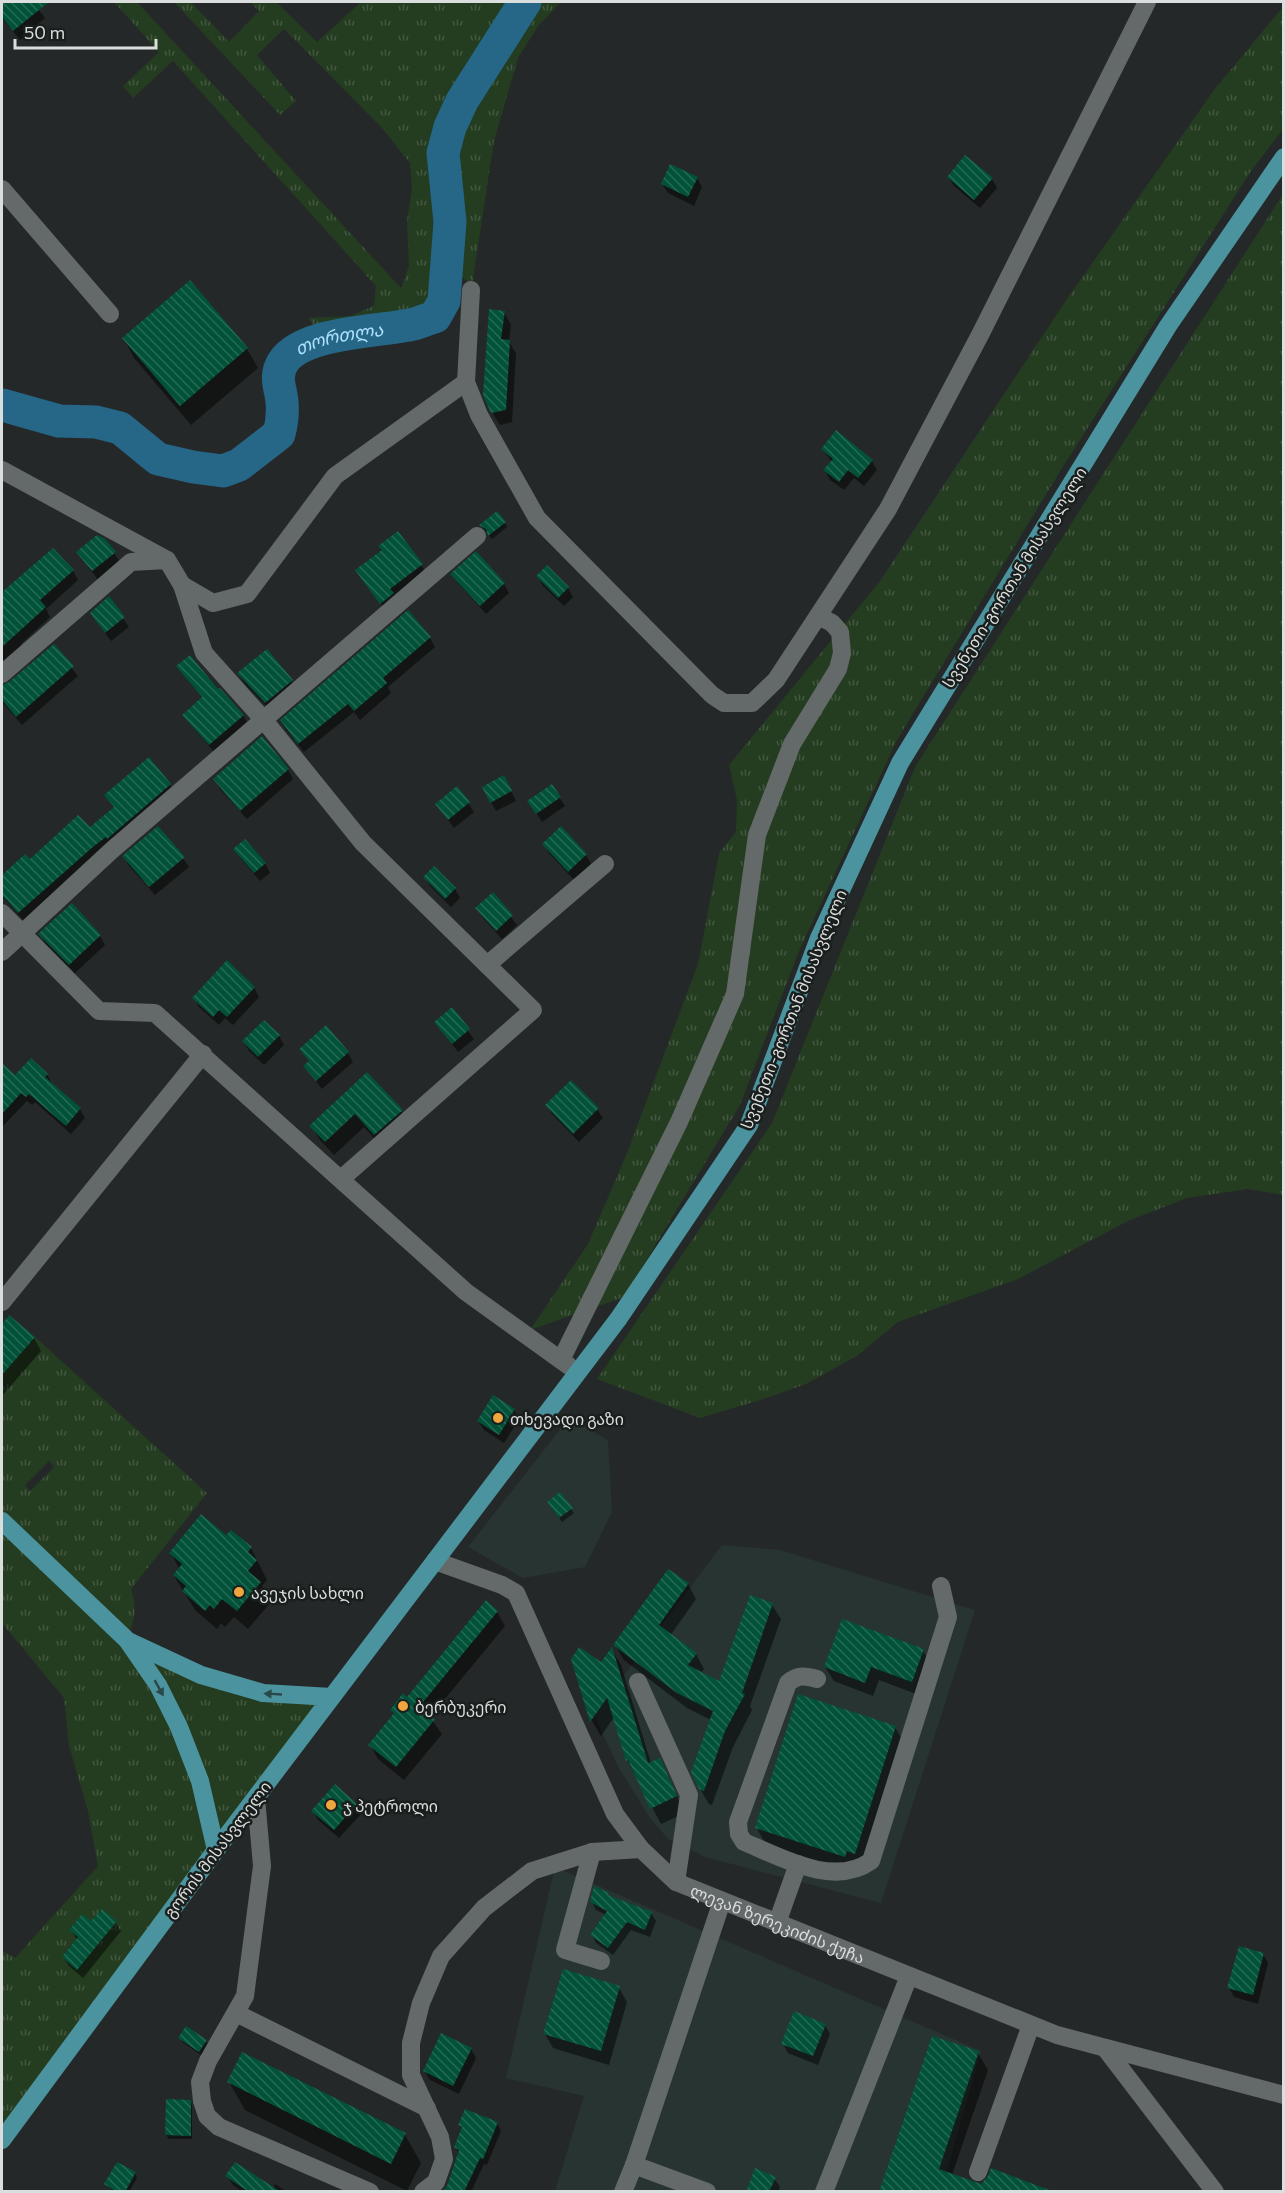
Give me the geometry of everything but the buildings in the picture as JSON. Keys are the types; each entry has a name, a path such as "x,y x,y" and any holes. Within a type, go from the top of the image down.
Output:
{"main road":[{"name":"სვენეთი-გორთან მისასვლელი","path":"435,1561 619,1318 748,1125 819,938 900,763 1168,326 1284,157"},
{"path":"2,1521 127,1640 158,1685 179,1727 200,1781 216,1850"},
{"name":"გორის მისასვლელი","path":"2,2140 216,1850 435,1561"},
{"path":"127,1640 201,1675 262,1693 332,1697"}],"street":[{"path":"471,290 466,382 479,415 537,518 712,695 724,704 752,703 776,680 893,499 981,333 1147,2"},
{"path":"2,189 110,314"},
{"path":"182,585 213,603 247,594 335,476 466,382"},
{"path":"2,470 166,560 182,585 204,653 263,719 363,843 533,1010 341,1179"},
{"path":"2,952 112,850 477,536"},
{"path":"2,674 131,562 166,560"},
{"path":"561,1360 679,1122 735,994 757,835 792,744 838,669 842,653 840,632 832,623 818,616"},
{"path":"487,965 605,864"},
{"path":"2,913 99,1011 155,1013 466,1292 578,1373"},
{"path":"2,1302 202,1054"},
{"name":"ლევან ზერეკიძის ქუჩა","path":"435,1561 502,1585 516,1593 615,1814 641,1849 676,1882 1057,2035 1284,2096"},
{"path":"818,1679 803,1676 794,1678 788,1683 738,1822 739,1834 744,1842 798,1864 835,1872 863,1867 871,1861 948,1617 941,1586"},
{"path":"638,1682 689,1796 676,1882"},
{"path":"256,1798 262,1866 245,1996 208,2061 200,2082 202,2101 207,2116 219,2127 370,2192"},
{"path":"423,2192 436,2182 444,2159 440,2137 411,2075 411,2043 421,2003 441,1956 484,1908 532,1871 592,1852 641,1849"},
{"path":"592,1852 565,1950 601,1961"},
{"path":"777,1923 798,1864"},
{"path":"622,2192 634,2166 722,1901"},
{"path":"824,2192 909,1976"},
{"path":"236,2013 427,2108"},
{"path":"978,2172 1031,2025"},
{"path":"1105,2048 1215,2192"},
{"path":"634,2166 707,2192"}],"shaded area":[{"path":"569,1418 608,1440 612,1512 585,1567 523,1578 468,1547"},
{"path":"722,1545 780,1550 975,1610 881,1903 705,1857 668,1839 650,1818 619,1768 594,1715"},
{"path":"555,1867 981,2051 941,2191 555,2191 584,2096 506,2078"}],"green space":[{"path":"114,2 137,2 401,288 409,266 407,221 412,189 410,163 381,127 284,29 257,55 296,101 280,115 174,2 191,2 229,42 259,11 250,2 276,2 317,42 361,2 561,2 538,26 518,58 494,141 472,285 447,265 444,301 435,317 414,324 324,338 308,318 350,316 374,306 376,286 173,61 133,98 123,86 159,52"},
{"path":"1283,7 1283,129 1249,174 1059,473 897,740 799,951 740,1105 624,1297 530,1330 588,1244 627,1153 698,964 719,853 736,832 737,800 729,765 880,581 1067,299 1214,90"},
{"path":"1283,194 1283,1195 1248,1189 1187,1198 1128,1221 1018,1279 898,1322 857,1356 806,1384 700,1418 597,1379 772,1123 915,767"},
{"path":"35,1337 207,1493 131,1589 134,1615 127,1640 201,1675 332,1697 2,2140 2,1951 15,1958 98,1866 88,1811 69,1746 64,1698 2,1623 2,1375","holes":["49,1461 54,1467 30,1491 25,1485"]}],"waterway":[{"name":"თორთლა","path":"2,405 59,421 96,422 120,428 158,459 223,471 239,465 279,434 282,410 278,375 281,366 290,354 321,339 399,327 435,317 444,301 450,222 443,153 450,127 462,101 525,2"}],"place":[{"name":"თხევადი გაზი","path":"498,1418"},
{"name":"ავეჯის სახლი","path":"239,1592"},
{"name":"ბერბუკერი","path":"403,1706"},
{"name":"ჯ პეტროლი","path":"331,1805"}]}
